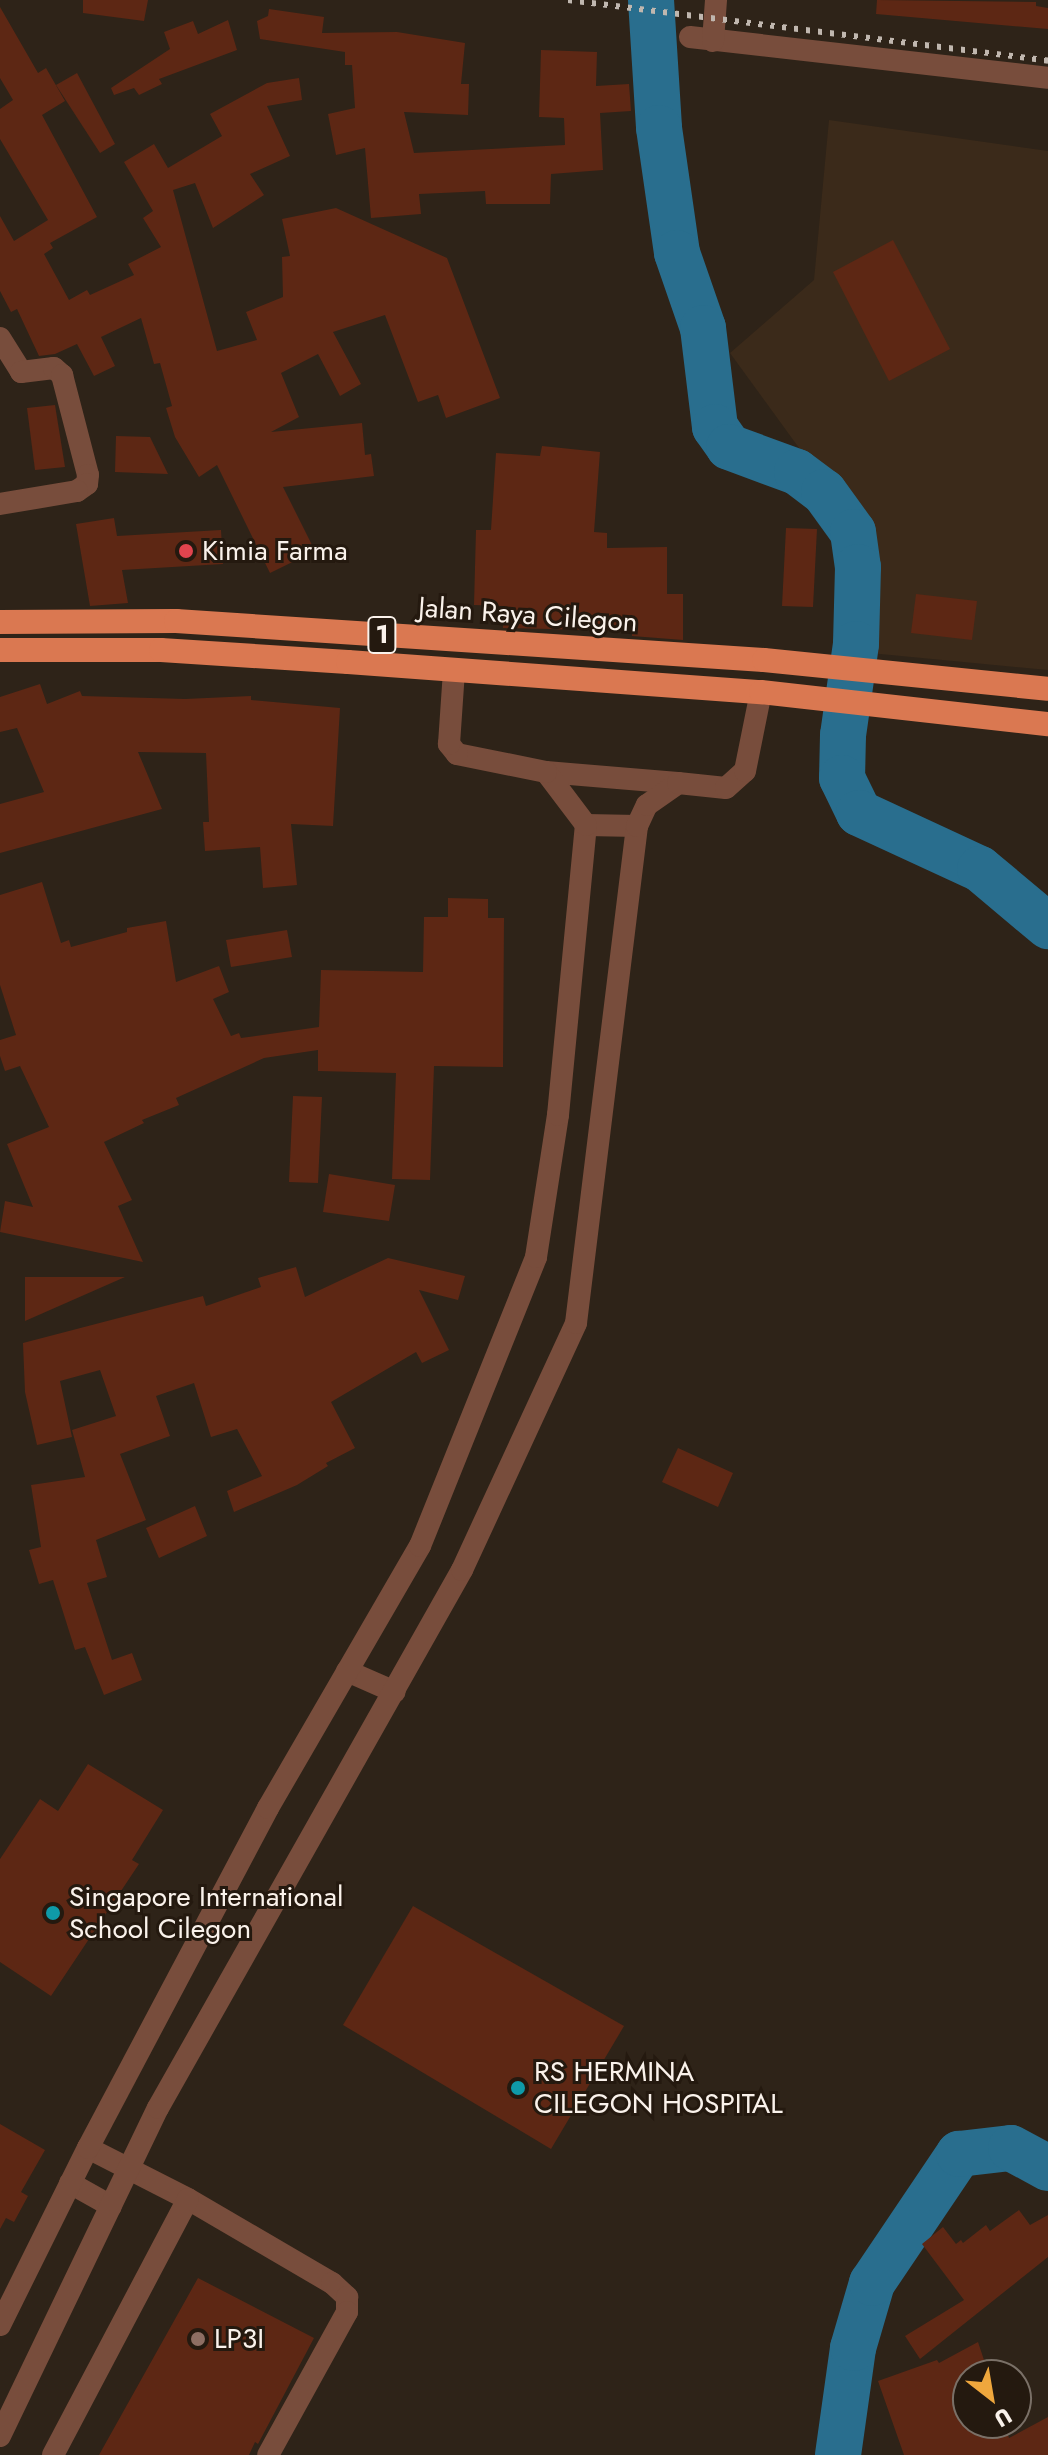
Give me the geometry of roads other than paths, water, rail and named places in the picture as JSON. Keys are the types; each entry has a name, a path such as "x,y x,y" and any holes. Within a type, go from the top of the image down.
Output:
{"highway":[{"name":"Jalan Raya Cilegon","path":"0,622 176,621 764,660 1048,689"},
{"name":"1","path":"0,650 161,650 761,692 1048,724"}],"street":[{"path":"713,41 716,0"},
{"path":"690,37 1048,78"},
{"path":"0,338 21,372 54,368 62,375 88,475 87,484 77,491 0,504"},
{"path":"454,671 449,744 457,754 546,772 726,788 745,771 761,692"},
{"path":"0,2325 88,2148 268,1808 420,1546 536,1257 558,1115 586,825 546,772"},
{"path":"0,2436 158,2108 462,1570 576,1323 637,826 647,805 678,783"},
{"path":"586,825 637,826"},
{"path":"347,1671 395,1692"},
{"path":"88,2148 188,2199 332,2283 347,2297 347,2312 268,2455"},
{"path":"70,2183 111,2206"},
{"path":"53,2455 188,2199"}],"waterway":[{"path":"651,0 659,128 677,253 703,328 715,427 729,447 797,472 824,492 853,532 858,567 856,644 843,735 842,778 859,813 980,869 1048,926"},
{"path":"838,2455 853,2348 872,2283 959,2154 1011,2148 1048,2168"}],"railway":[{"path":"568,0 1048,61"}],"place":[{"name":"Kimia Farma","path":"186,551"},
{"name":"Singapore International School Cilegon","path":"53,1913"},
{"name":"RS HERMINA CILEGON HOSPITAL","path":"518,2088"},
{"name":"LP3I","path":"198,2339"}]}
